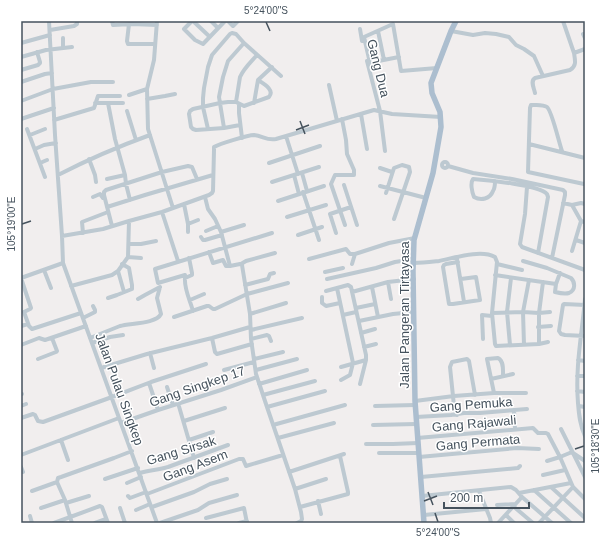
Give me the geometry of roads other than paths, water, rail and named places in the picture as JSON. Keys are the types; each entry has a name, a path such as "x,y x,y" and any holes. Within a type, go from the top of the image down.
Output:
{"main road":[{"name":"Jalan Pangeran Tirtayasa","path":"424,523 415,403 414,238 435,163 440,131 441,117 432,93 432,83 456,21"}],"street":[{"name":"Jalan Pulau Singkep","path":"49,21 63,263 158,523"},
{"path":"112,21 113,25 157,23 154,60 146,89 148,124 150,135 173,208"},
{"path":"210,37 192,21 184,29 195,40 203,44 227,21 233,26 238,21"},
{"path":"211,21 218,28"},
{"path":"535,93 532,82 533,79 570,70 575,63 574,53 563,21"},
{"path":"21,43 50,32 74,26 77,23"},
{"path":"129,24 128,44 155,44"},
{"path":"399,57 368,63 364,37 393,24 399,57 401,71 437,68"},
{"name":"Gang Dua","path":"360,29 380,111 385,151"},
{"path":"378,31 384,60"},
{"path":"451,31 473,35 485,33 509,37 516,45 534,56 543,76"},
{"path":"208,129 203,107 204,88 208,67 212,55 232,33 236,34 281,76"},
{"path":"63,38 63,48"},
{"path":"224,128 219,97 221,85 226,64 244,43"},
{"path":"21,58 46,50 72,48"},
{"path":"574,53 585,49"},
{"path":"21,70 40,63 37,52"},
{"path":"242,138 238,103 240,77 245,68 257,55"},
{"path":"254,103 258,80 272,67"},
{"path":"21,82 52,73"},
{"path":"240,125 196,130 192,127 189,114 192,109 220,103 238,103 244,106 266,99 272,93 258,80"},
{"path":"21,101 53,89 91,82 113,82"},
{"path":"329,85 336,121"},
{"path":"129,95 146,89"},
{"path":"147,99 175,94"},
{"path":"54,120 93,108 98,96 120,96"},
{"path":"95,103 123,103"},
{"path":"108,103 114,139 125,175 130,200"},
{"path":"562,151 550,111 545,106 531,105 528,172 584,184"},
{"path":"21,119 54,108"},
{"path":"62,236 102,229 162,212 212,194 214,147 221,144 254,135 272,140 374,110 392,114 441,117"},
{"path":"127,111 136,140"},
{"path":"360,114 367,149"},
{"path":"342,119 347,154 354,170 354,175 335,175 331,184 345,225"},
{"path":"27,129 45,177"},
{"path":"30,135 45,129"},
{"path":"58,175 89,159 150,135"},
{"path":"286,136 318,240"},
{"path":"35,149 44,145 56,143"},
{"path":"529,144 562,151 585,158"},
{"path":"268,162 320,146"},
{"path":"89,159 95,174 96,182"},
{"path":"40,163 48,160"},
{"path":"435,163 442,164 442,167 444,168 447,168 448,166 473,173 512,179 563,190 565,194 552,258"},
{"path":"386,193 394,168 402,165 409,167 410,172 394,219"},
{"path":"112,226 104,195 105,191 162,172 190,166 192,167 197,180"},
{"path":"272,182 319,167"},
{"path":"380,168 392,172"},
{"path":"298,174 303,192"},
{"path":"107,180 125,175"},
{"path":"83,233 82,222 107,208 166,188 213,175"},
{"path":"495,181 494,190 487,198 481,199 474,197 472,189 473,179 495,181 527,187 545,192 547,194 548,197 538,253"},
{"path":"344,185 357,225"},
{"path":"278,201 324,186"},
{"path":"380,186 426,198"},
{"path":"527,187 525,214 520,244 522,247 585,270"},
{"path":"93,197 98,194 101,195 107,208"},
{"path":"205,197 208,209 221,233 230,266"},
{"path":"563,203 572,205 580,203 585,204"},
{"path":"184,204 188,232"},
{"path":"287,217 326,205"},
{"path":"572,205 583,222 572,251"},
{"path":"336,233 330,214 351,207"},
{"path":"162,212 178,261"},
{"path":"188,224 198,220"},
{"path":"71,286 112,275 118,271 128,257 129,221"},
{"path":"201,237 205,240 244,225"},
{"path":"206,231 218,226"},
{"path":"298,234 322,227"},
{"path":"90,338 122,326 142,323 159,317 161,314 157,298 159,285 155,268 272,233"},
{"path":"309,259 346,249 350,254 355,254 389,242 414,238"},
{"path":"576,240 585,243"},
{"path":"129,244 141,244 156,241"},
{"path":"209,252 214,263 223,260 226,266 275,253"},
{"path":"352,264 355,254"},
{"path":"461,279 477,278 480,300 451,305 448,302 443,267 444,265 457,259 475,254 487,254 495,257 497,264 492,314 496,346 539,344 548,342"},
{"path":"128,257 141,258"},
{"path":"189,258 192,275 185,278 185,281 193,311"},
{"path":"327,279 376,268 395,262 430,262 457,259"},
{"path":"457,259 464,302"},
{"path":"523,261 547,268 568,276 573,279 573,290 571,292 555,292 560,273"},
{"path":"243,262 242,265 250,314 251,338 257,377 295,489 302,519 298,523"},
{"path":"63,263 21,278 31,307 30,309 22,311 30,328 34,329 95,312 93,306"},
{"path":"108,298 131,290 132,285 129,268 122,264"},
{"path":"497,264 522,270"},
{"path":"326,272 343,268"},
{"path":"44,270 51,288"},
{"path":"336,270 338,276"},
{"path":"118,271 124,292"},
{"path":"245,285 268,279 270,274 274,273"},
{"path":"138,299 159,285 185,275"},
{"path":"495,275 556,284"},
{"path":"510,345 507,312 511,278"},
{"path":"524,345 523,312 529,280"},
{"path":"353,293 388,284 414,281"},
{"path":"539,344 539,312 544,282"},
{"path":"174,317 208,306 215,309 247,294 288,283"},
{"path":"388,284 391,299"},
{"path":"326,291 348,285 351,287 366,360 360,384"},
{"path":"337,288 353,364 350,375 341,380"},
{"path":"372,288 378,317"},
{"path":"190,300 204,294"},
{"path":"322,297 322,303 326,306 340,303"},
{"path":"585,299 583,336 578,355 577,376 577,391 585,436"},
{"path":"250,314 286,303"},
{"path":"343,315 375,304"},
{"path":"583,336 565,335 560,333 559,328 562,306 564,304 585,305"},
{"path":"359,322 394,314 414,312"},
{"path":"483,339 482,315 507,312 550,312"},
{"path":"101,368 150,353 250,328 302,318"},
{"path":"21,326 28,324"},
{"path":"21,345 39,338 44,340 52,338 86,326"},
{"path":"538,327 551,326"},
{"path":"361,333 376,329"},
{"path":"92,343 110,337 123,335"},
{"path":"251,338 267,335 271,341"},
{"path":"38,359 57,351 52,338"},
{"path":"212,338 215,352 217,354 252,344"},
{"path":"364,347 376,344"},
{"path":"224,370 284,352"},
{"path":"150,353 154,368"},
{"path":"578,355 585,355"},
{"path":"494,393 487,359 498,358 501,360 503,365 503,376"},
{"path":"256,370 297,359"},
{"path":"341,367 366,360"},
{"path":"578,360 585,361"},
{"path":"457,415 454,406 450,365 452,362 469,361 475,395"},
{"path":"21,418 33,414 38,421 41,422 206,364"},
{"path":"259,384 307,370"},
{"path":"491,378 513,374"},
{"path":"577,376 585,376"},
{"name":"Gang Singkep 17","path":"121,423 257,377"},
{"path":"263,395 315,381"},
{"path":"149,383 158,410"},
{"path":"167,387 173,405"},
{"path":"267,407 325,391"},
{"path":"577,391 585,392"},
{"path":"375,406 415,403 454,396 494,393 526,393"},
{"path":"178,403 194,458"},
{"path":"21,406 26,404"},
{"path":"273,425 345,405"},
{"path":"579,406 585,407"},
{"path":"184,421 225,408"},
{"name":"Gang Pemuka","path":"416,417 527,409"},
{"path":"514,410 515,429"},
{"path":"21,455 120,418"},
{"path":"278,438 334,423"},
{"path":"372,425 416,424"},
{"name":"Gang Rajawali","path":"366,444 388,444 533,428 538,433 548,434 560,457"},
{"path":"561,429 585,477"},
{"path":"189,440 214,432"},
{"path":"61,440 68,460"},
{"name":"Gang Sirsak","path":"127,483 151,470 159,470 228,445"},
{"name":"Gang Permata","path":"379,453 419,455 517,448 539,449"},
{"path":"32,491 57,482 58,478 60,477 132,451"},
{"path":"547,461 573,452"},
{"path":"573,452 585,461"},
{"name":"Gang Asem","path":"147,493 239,459 243,459 247,466 283,455"},
{"path":"289,472 342,455 348,494 300,507"},
{"path":"560,457 572,485 585,499"},
{"path":"420,477 518,468 520,466"},
{"path":"21,467 23,472"},
{"path":"105,479 138,468"},
{"path":"543,475 565,470"},
{"name":"Gang Asem","path":"136,510 194,492 210,484 227,479"},
{"path":"295,489 326,479"},
{"path":"57,482 72,523"},
{"path":"498,523 514,505 520,495 534,490 572,485"},
{"path":"539,523 572,485"},
{"path":"551,487 585,518"},
{"path":"422,496 511,488 516,490 552,523"},
{"path":"534,490 571,523"},
{"path":"479,491 491,523"},
{"path":"128,496 130,498 147,493"},
{"path":"158,523 198,510 209,503 237,495"},
{"path":"42,508 89,496"},
{"path":"318,501 321,514"},
{"path":"497,505 514,505 533,523"},
{"path":"54,523 101,506 107,521 95,523"},
{"path":"120,508 125,523"},
{"path":"206,518 244,508 247,522 239,523"},
{"path":"424,515 486,509"},
{"path":"506,515 514,523"},
{"path":"30,516 32,523"}]}
